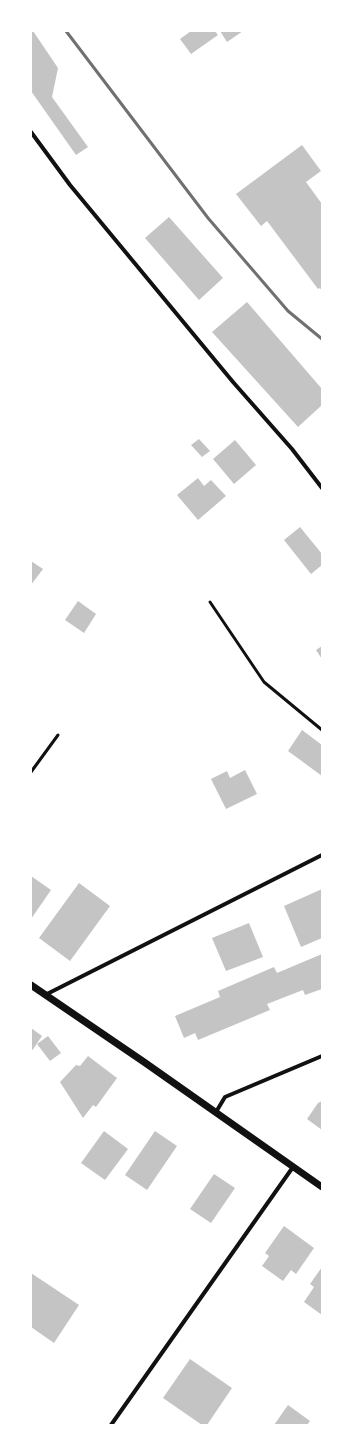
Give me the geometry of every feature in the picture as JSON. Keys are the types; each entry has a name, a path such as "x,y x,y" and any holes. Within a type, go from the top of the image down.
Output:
{"street":[{"path":"31,132 70,185 233,382 292,449 322,488"},
{"path":"45,995 322,855"},
{"path":"31,985 322,1187"},
{"path":"216,1112 225,1097 322,1056"},
{"path":"111,1425 293,1167"}],"lane":[{"path":"210,602 264,682 322,730"},
{"path":"31,772 58,735"}],"building":[{"path":"31,31 33,31 58,68 52,97 88,147 76,155 31,91"},
{"path":"191,31 215,31 218,35 191,54 180,39"},
{"path":"220,31 243,31 227,42"},
{"path":"302,145 321,171 306,182 322,204 322,291 320,288 318,289 267,221 261,226 236,194"},
{"path":"169,217 223,278 199,300 145,238"},
{"path":"247,302 322,389 322,405 298,427 212,332"},
{"path":"199,439 210,451 202,457 191,445"},
{"path":"235,440 256,465 234,484 213,459"},
{"path":"198,478 204,486 211,480 226,496 198,520 177,495"},
{"path":"300,527 322,554 322,565 311,574 284,540"},
{"path":"31,561 43,569 31,585"},
{"path":"78,601 96,614 84,633 65,620"},
{"path":"322,646 322,659 316,650"},
{"path":"302,730 322,745 322,776 288,751"},
{"path":"245,770 257,794 226,809 211,779 227,771 230,778"},
{"path":"31,876 51,890 31,919"},
{"path":"79,883 110,906 70,961 39,938"},
{"path":"322,889 322,938 301,947 284,906"},
{"path":"249,923 263,957 226,971 212,938"},
{"path":"322,954 322,989 305,995 303,990 267,1004 270,1010 198,1040 195,1033 184,1038 175,1016 220,997 218,991 274,967 277,973"},
{"path":"31,1028 42,1036 31,1052"},
{"path":"48,1036 61,1053 50,1061 37,1044"},
{"path":"88,1056 117,1078 96,1107 93,1105 83,1118 60,1082 76,1065 80,1066"},
{"path":"322,1101 322,1130 307,1119 318,1103"},
{"path":"104,1131 128,1149 105,1180 81,1163"},
{"path":"155,1131 177,1146 147,1190 125,1175"},
{"path":"214,1174 235,1188 211,1223 190,1209"},
{"path":"284,1226 314,1248 296,1274 291,1270 283,1281 262,1266 269,1256 265,1253"},
{"path":"322,1267 322,1315 304,1302 314,1287 310,1284"},
{"path":"31,1273 79,1305 54,1343 31,1327"},
{"path":"190,1359 232,1388 207,1425 202,1425 163,1398"},
{"path":"288,1405 310,1421 307,1425 274,1425"}],"railway":[{"path":"66,31 208,218 288,311 322,339"}]}
